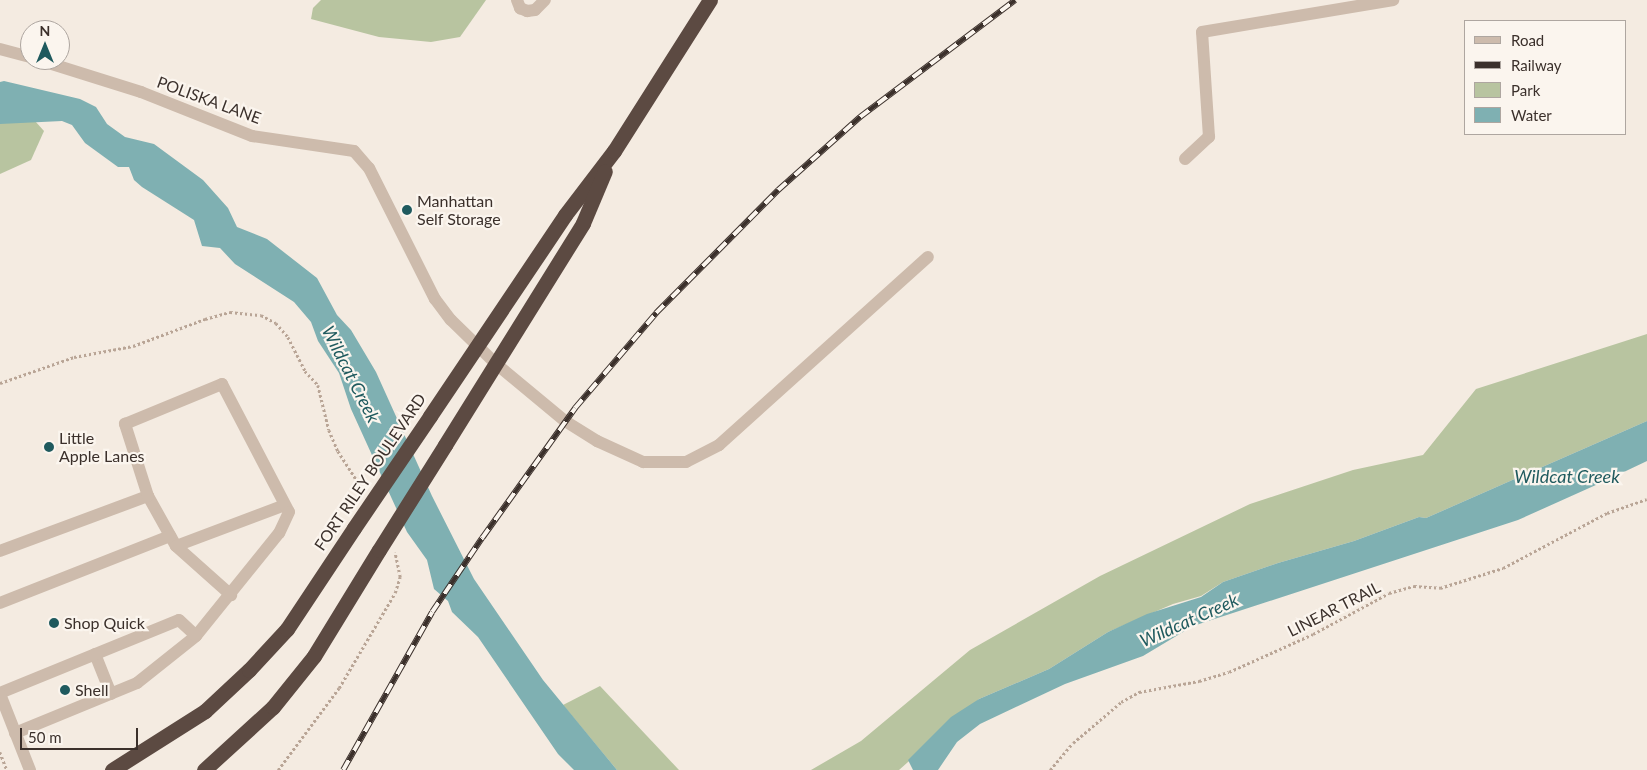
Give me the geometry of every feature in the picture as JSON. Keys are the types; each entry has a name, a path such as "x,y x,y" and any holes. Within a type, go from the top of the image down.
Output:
{"highway":[{"name":"FORT RILEY BOULEVARD","path":"112,770 205,711 249,670 286,629 565,215 614,151 710,0"},
{"name":"FORT RILEY BOULEVARD","path":"204,770 273,707 314,656 583,222 614,151"}],"street":[{"path":"517,0 520,8 527,11 535,10 545,0"},
{"path":"1184,159 1209,137 1202,32 1393,0"},
{"path":"0,48 20,54"},
{"name":"POLISKA LANE","path":"70,70 141,92 252,136 354,151 369,168 435,299 495,363 565,421 597,441 643,462 686,462 719,445 928,257"},
{"path":"15,733 137,683 196,636 231,595 279,533 289,512 222,384 125,424 148,496 173,541 231,595"},
{"path":"0,551 148,496"},
{"path":"0,603 173,541 285,505"},
{"path":"30,770 0,693 179,620 196,636"},
{"path":"95,654 111,694"}],"path":[{"name":"LINEAR TRAIL","path":"1050,770 1073,743 1121,702 1139,692 1199,682 1229,672 1313,634 1389,593 1414,586 1440,588 1487,573 1607,512 1647,498"},
{"path":"0,752 6,770"}],"green space":[{"path":"321,0 486,0 460,37 431,42 379,37 311,19 313,8"},
{"path":"0,82 44,131 31,160 0,174"},
{"path":"1647,334 1647,421 1426,518 1419,517 1354,541 1278,563 1223,582 1201,596 1173,604 1108,632 1049,669 979,699 899,770 811,770 861,741 970,650 1100,576 1250,504 1353,470 1423,455 1476,389"},
{"path":"600,686 679,770 617,770 563,705"}],"water":[{"name":"Wildcat Creek","path":"4,81 80,99 96,107 107,124 125,137 154,144 203,180 228,208 237,227 267,239 317,278 337,315 351,330 376,372 432,496 474,579 543,680 617,770 574,770 558,754 478,637 452,612 448,601 434,589 427,560 407,532 351,409 339,373 318,341 311,322 294,302 235,264 220,248 202,246 194,220 142,187 134,180 129,167 118,167 85,143 72,125 62,121 0,124 0,82"},
{"name":"Wildcat Creek","path":"1647,421 1647,461 1607,480 1518,520 1193,626 1143,656 1065,684 980,724 957,742 938,770 913,770 908,760 951,717 979,699 1049,669 1108,632 1147,614 1201,597 1223,582 1278,563 1354,541 1419,517 1426,518"}],"railway":[{"path":"343,770 432,612 482,538 575,408 656,313 778,190 860,117 1015,0"}],"place":[{"name":"Manhattan Self Storage","path":"407,210"},
{"name":"Little Apple Lanes","path":"49,447"},
{"name":"Shop Quick","path":"54,623"},
{"name":"Shell","path":"65,690"}]}
